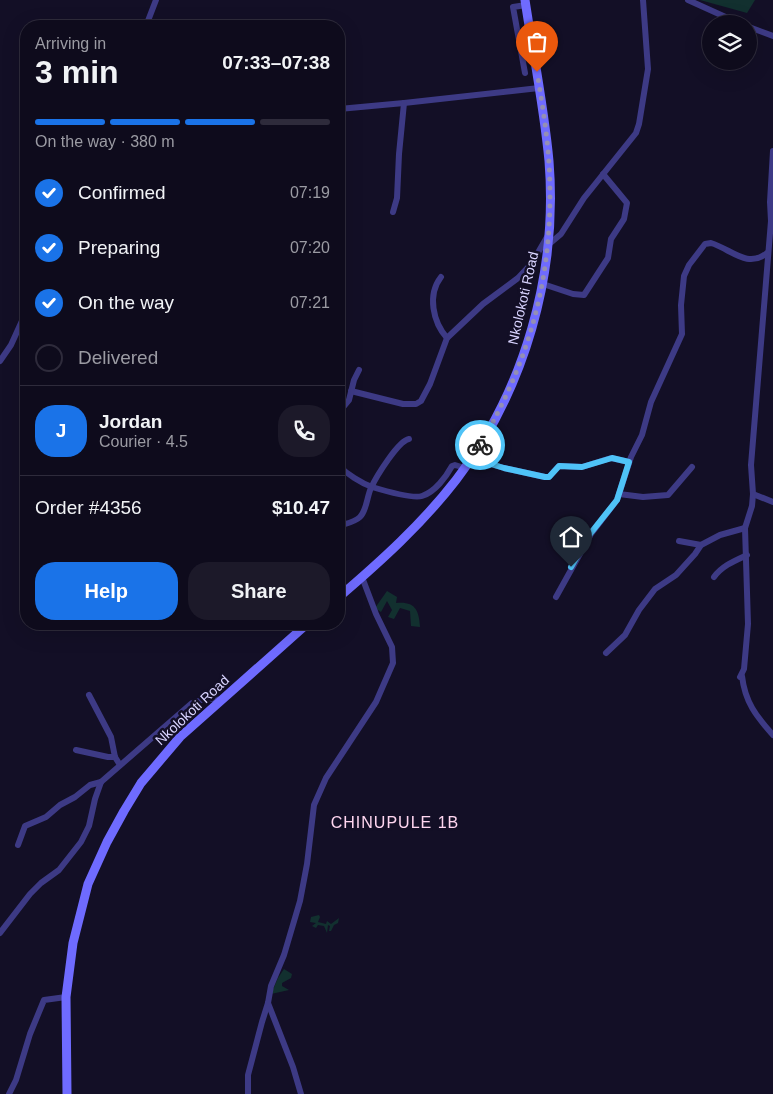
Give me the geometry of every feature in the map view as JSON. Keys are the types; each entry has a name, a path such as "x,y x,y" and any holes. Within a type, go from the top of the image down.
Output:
{"main road":[{"name":"Nkolokoti Road","path":"345,592 421,521 464,468 503,404 523,358 531,333 543,284 548,245 549,161 525,2"},
{"name":"Nkolokoti Road","path":"67,1094 66,997 73,943 88,884 107,842 141,783 162,756 180,737 300,630"}],"street":[{"path":"148,20 156,0"},
{"path":"548,245 561,234 584,198 631,139 639,124 648,68 643,0"},
{"path":"688,0 721,15"},
{"path":"525,2 513,7 525,73"},
{"path":"757,30 773,36"},
{"path":"345,109 404,104 539,88"},
{"path":"393,212 396,198 398,154 404,104"},
{"path":"773,152 770,202 771,221 751,465 753,494 746,528 748,624 741,676 750,708 773,735"},
{"path":"543,284 573,294 584,295 608,258 611,239 624,219 627,203 603,174"},
{"path":"351,391 390,401 416,404 423,398 430,384 447,338 483,304 518,278 532,263 549,234"},
{"path":"556,597 586,540 612,508 619,494 629,462 642,435 651,402 682,334 682,294 684,276 689,265 705,244 710,243 748,260 757,260 767,253"},
{"path":"441,277 434,290 433,302 437,323 447,338"},
{"path":"0,361 11,345 20,325"},
{"path":"345,407 355,377 360,370"},
{"path":"345,523 360,517 371,487 400,445 404,440 409,439"},
{"path":"471,458 545,477 549,477 559,466 582,467 612,458 629,462"},
{"path":"345,470 371,487 410,497 423,496 436,488 452,466 464,468"},
{"path":"619,494 643,497 668,495 692,467"},
{"path":"753,494 773,502"},
{"path":"606,653 625,635 639,610 655,589 676,575 701,545 720,534 746,528"},
{"path":"679,541 701,545"},
{"path":"714,578 728,564 747,555"},
{"path":"248,1094 248,1074 271,986 284,955 300,901 307,864 312,816 317,797 326,778 376,702 393,663 392,647 376,614 362,577"},
{"path":"89,695 111,737 115,757 120,765"},
{"path":"0,934 30,894 41,882 60,870 81,842 90,826 95,799 102,782 192,703 208,698 221,700"},
{"path":"76,750 115,757"},
{"path":"18,845 27,824 46,817 90,785 102,782"},
{"path":"9,1094 16,1080 30,1034 44,1000 66,997"},
{"path":"268,1003 290,1058 301,1094"}],"green space":[{"path":"700,0 755,0 747,13"},
{"path":"387,591 397,597 396,603 412,605 415,608 420,627 411,626 410,611 400,608 394,619 388,617 392,610 387,601 381,612 375,608"},
{"path":"319,915 318,922 326,924 327,921 331,924 339,918 338,923 334,925 331,931 329,931 330,926 328,925 327,933 324,926 318,925 316,928 312,926 316,923 310,922 311,917"},
{"path":"284,969 292,974 291,978 282,983 282,986 289,990 271,994 278,978"}],"way so far":[{"path":"480,445 496,418 523,358 543,284 549,234 550,190 549,161 537,72"}],"district":[{"name":"CHINUPULE 1B","path":"395,822"}],"route":[{"path":"480,445 471,458 483,463 545,477 549,477 559,466 564,465 582,467 612,458 629,462 617,500 590,534 571,567"}]}
